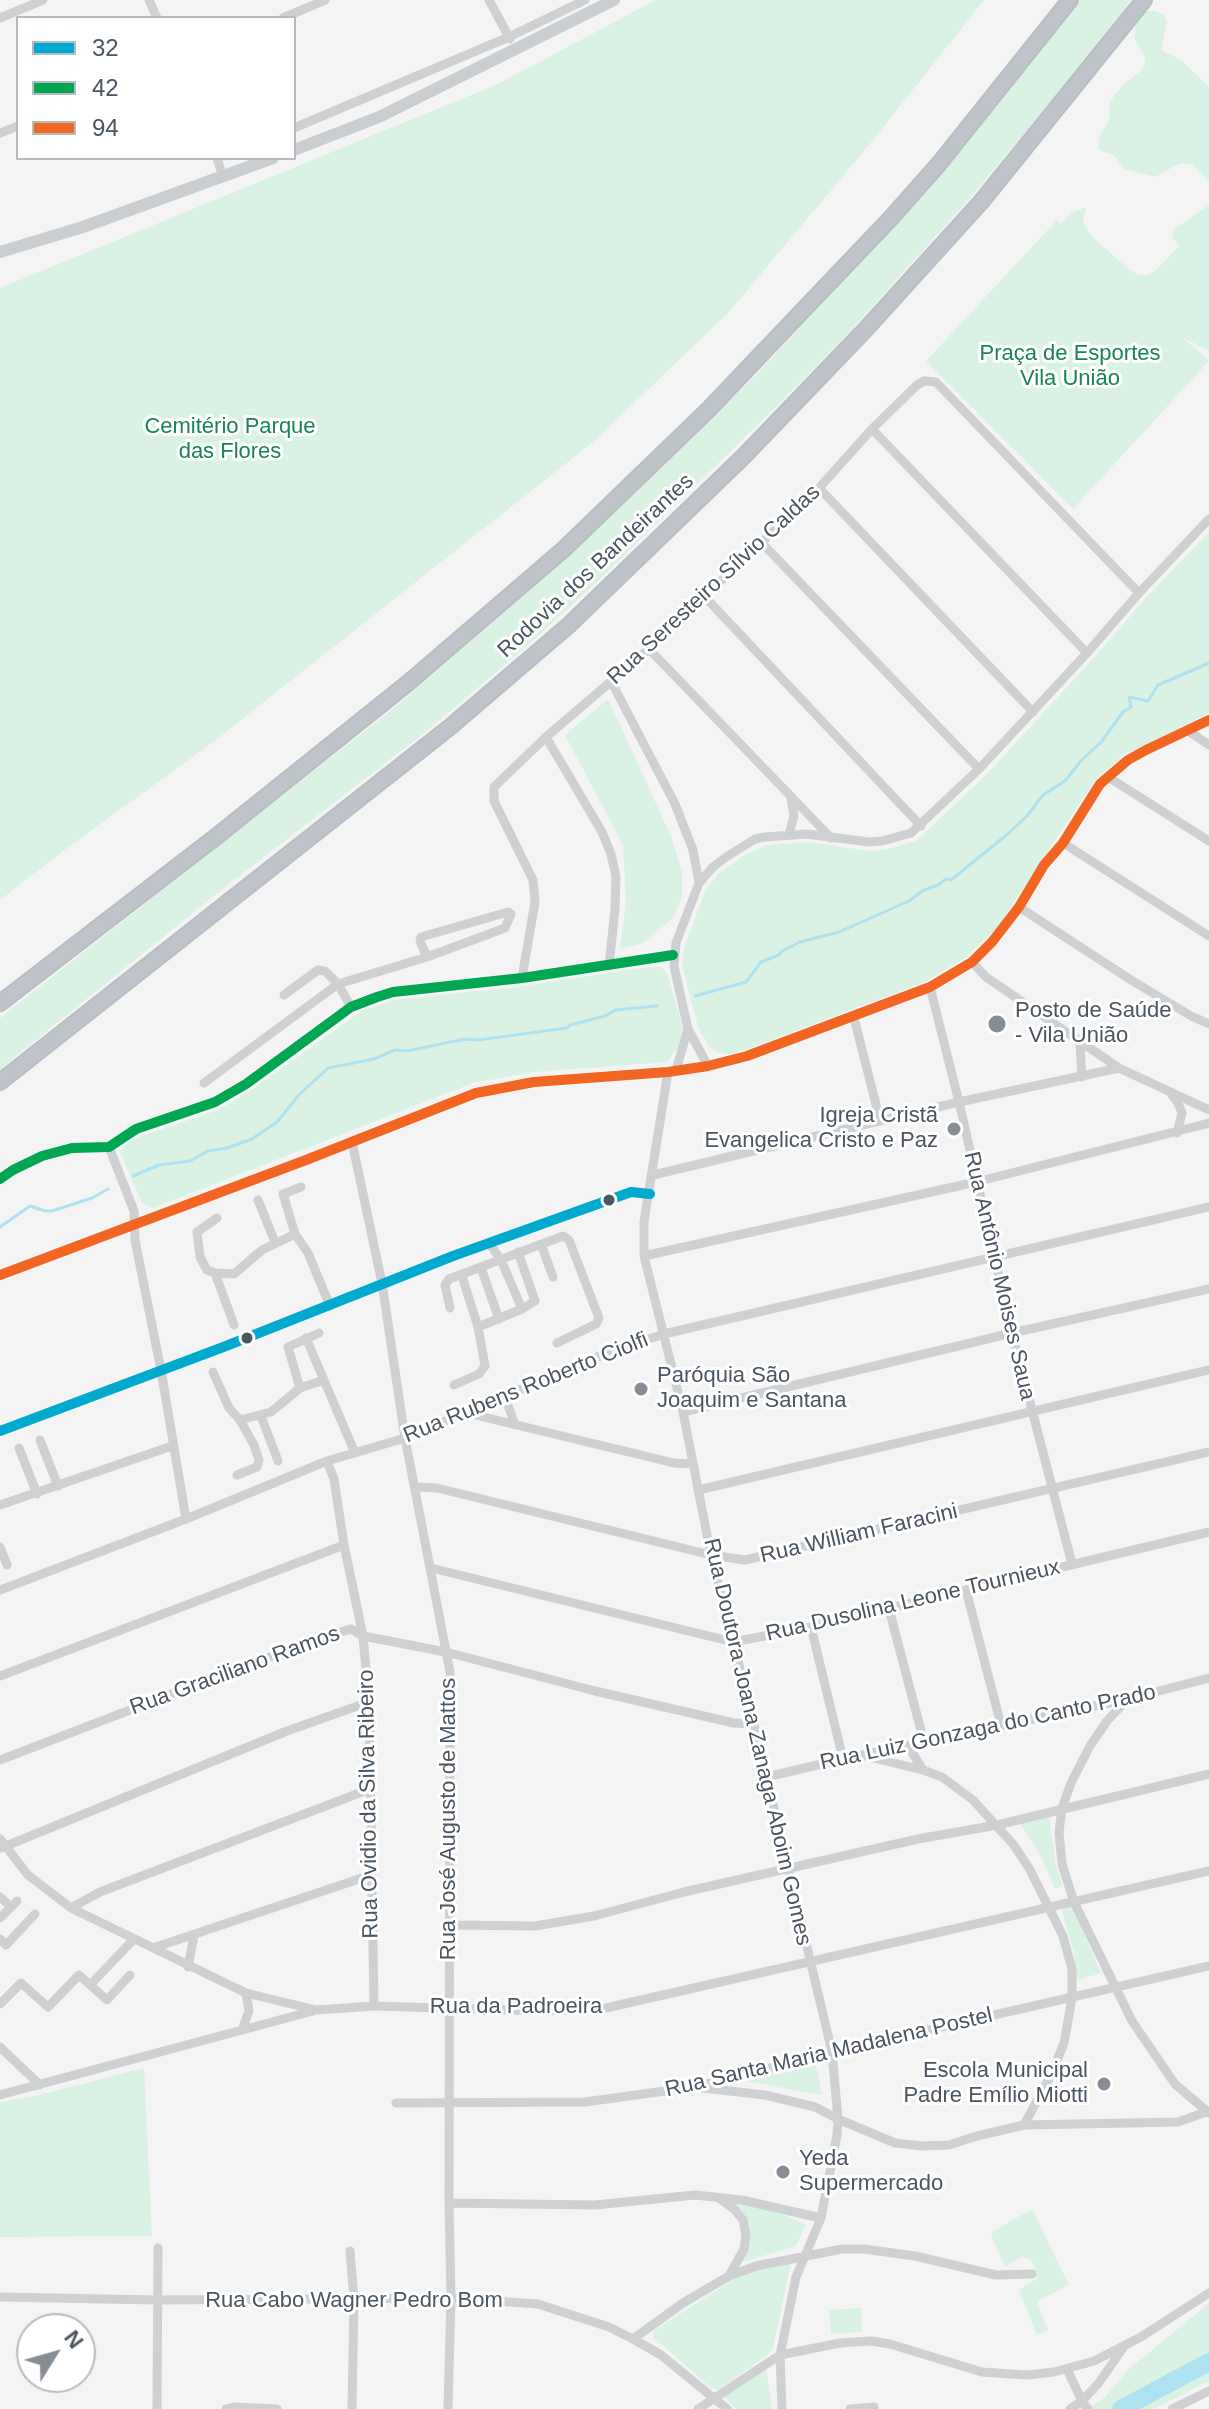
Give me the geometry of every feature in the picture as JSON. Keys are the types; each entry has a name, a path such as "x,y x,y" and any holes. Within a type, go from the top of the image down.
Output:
{"highway":[{"name":"Rodovia dos Bandeirantes","path":"0,1003 408,683 564,549 751,367 890,219 938,165 1070,0"},
{"name":"Rodovia dos Bandeirantes","path":"0,1082 450,727 569,625 744,456 865,330 981,202 1144,0"}],"main road":[{"path":"296,149 379,117 614,0"},
{"path":"0,252 83,227 268,160"}],"street":[{"path":"0,18 43,0"},
{"path":"288,16 325,0"},
{"path":"489,0 514,51"},
{"path":"296,127 509,37 585,0"},
{"path":"220,160 223,177"},
{"name":"Rua Seresteiro Sílvio Caldas","path":"522,978 535,902 533,880 494,801 494,787 546,737 649,649 819,488 917,385 924,381 936,382 1139,593"},
{"path":"872,429 1087,653"},
{"path":"819,488 1033,712"},
{"path":"708,1066 687,1026 676,985 673,955 699,883 720,862 755,839 807,834 882,841 911,833 921,826 1033,712 1209,519"},
{"path":"761,542 979,769"},
{"path":"704,596 921,826"},
{"path":"649,649 831,838"},
{"path":"612,683 675,804 693,850 699,883"},
{"path":"0,1275 476,1093 534,1082 708,1066 747,1056 854,1018 930,987 972,962 992,942 1019,907 1044,865 1063,843 1094,792 1108,777 1128,760 1209,720"},
{"path":"1187,730 1209,745"},
{"path":"546,737 602,832 611,854 616,876 609,966"},
{"path":"1108,777 1209,841"},
{"path":"789,834 794,816 790,794"},
{"path":"1063,843 1209,936"},
{"path":"1019,907 1131,980 1209,1024"},
{"path":"204,1083 338,984 427,957 505,928 511,914 508,912 421,937 427,957"},
{"path":"0,1179 42,1156 72,1148 109,1147 136,1129 215,1102 351,1007 393,992 522,978 673,955"},
{"path":"972,962 986,977 1119,1068 1209,1110"},
{"path":"284,995 318,970 325,971 338,984 351,1007"},
{"name":"Rua Antônio Moises Saua","path":"930,987 1012,1333 1072,1564"},
{"path":"854,1018 880,1120"},
{"name":"Rua Doutora Joana Zanaga Aboim Gomes","path":"687,1026 672,1071 644,1221 644,1256 683,1412 711,1555 832,2052 838,2119 821,2218 796,2277 780,2355 782,2409"},
{"path":"1080,1043 1082,1077"},
{"path":"653,1175 880,1120 1119,1068"},
{"path":"1170,1093 1182,1113 1177,1133"},
{"path":"644,1256 976,1182 1209,1123"},
{"name":"Rua José Augusto de Mattos","path":"352,1142 382,1283 405,1438 450,1672 451,2298 448,2409"},
{"path":"109,1147 132,1204 135,1240 186,1519"},
{"path":"301,1187 283,1194 295,1234 308,1253 330,1306"},
{"path":"0,1431 489,1243 631,1192 650,1194"},
{"path":"258,1200 275,1242"},
{"name":"Rua Rubens Roberto Ciolfi","path":"0,1590 327,1461 405,1438 607,1353 664,1334 1209,1207"},
{"path":"217,1218 197,1232 200,1257 207,1270 215,1273 234,1274 275,1242 295,1234"},
{"path":"450,1308 446,1282 518,1252 567,1237 599,1318 596,1324 557,1343"},
{"path":"489,1243 501,1260 522,1309"},
{"path":"541,1244 553,1277"},
{"path":"478,1327 535,1301 518,1252"},
{"path":"481,1268 499,1319"},
{"path":"215,1273 234,1325"},
{"path":"454,1385 479,1374 485,1366 478,1327 462,1276"},
{"path":"683,1412 1209,1289"},
{"path":"300,1388 288,1347 319,1333"},
{"path":"306,1338 355,1453"},
{"path":"698,1490 1209,1370"},
{"path":"213,1372 229,1408 254,1445 259,1460 257,1467 237,1475"},
{"path":"240,1420 271,1412 300,1388 324,1380"},
{"path":"505,1397 515,1425"},
{"path":"467,1413 674,1463 693,1464"},
{"path":"261,1416 278,1461"},
{"path":"40,1440 58,1486"},
{"path":"0,1505 172,1446"},
{"path":"19,1448 37,1494"},
{"name":"Rua William Faracini","path":"415,1487 437,1488 730,1560 745,1560 1209,1452"},
{"name":"Rua Ovidio da Silva Ribeiro","path":"327,1461 334,1479 363,1636 369,1702 374,2006"},
{"name":"Rua Dusolina Leone Tournieux","path":"431,1568 733,1642 889,1609 1209,1532"},
{"path":"0,1676 344,1545"},
{"path":"0,1547 7,1565"},
{"path":"966,1590 1001,1725"},
{"path":"889,1609 924,1742"},
{"path":"811,1627 843,1759"},
{"name":"Rua Graciliano Ramos","path":"0,1760 351,1629 363,1636 446,1652 595,1691 734,1723 754,1724"},
{"name":"Rua Luiz Gonzaga do Canto Prado","path":"766,1777 1128,1699 1209,1678"},
{"path":"1128,1699 1107,1721 1090,1746 1071,1783 1062,1808 1059,1832 1062,1864 1074,1902 1132,2021 1175,2084 1208,2112"},
{"path":"2,1844 287,1731 369,1702"},
{"path":"908,1746 923,1770"},
{"path":"861,1755 923,1770 958,1787 1013,1844 1029,1868 1063,1936 1072,1969 1072,1998 1064,2043 1024,2125"},
{"path":"451,1925 517,1927 560,1922 918,1839 997,1825 1209,1774"},
{"path":"71,1908 100,1892 370,1789"},
{"name":"Rua da Padroeira","path":"2,1844 28,1875 71,1908 246,1993 316,2010 374,2006 547,2011 606,2008 1209,1871"},
{"path":"153,1948 371,1875"},
{"path":"0,1897 14,1904 0,1918"},
{"path":"0,1939 6,1945 35,1914"},
{"path":"188,1967 194,1936"},
{"path":"90,1985 134,1939"},
{"name":"Rua Santa Maria Madalena Postel","path":"396,2103 585,2102 694,2087 832,2052 1209,1966"},
{"path":"0,2004 21,1983 48,2007 79,1975 107,2000 130,1975"},
{"path":"242,2030 249,2011 246,1993"},
{"path":"0,2095 316,2010"},
{"path":"0,2047 40,2085"},
{"path":"694,2087 789,2100 815,2107 895,2143 922,2146 949,2145 1024,2125 1178,2122 1208,2112"},
{"path":"449,2203 595,2205 695,2195 716,2196 821,2218"},
{"path":"716,2196 743,2220 746,2235 744,2249 729,2276"},
{"path":"157,2409 158,2248"},
{"path":"633,2339 683,2303 729,2276 756,2266 842,2249 915,2256 996,2275 1032,2274"},
{"path":"350,2251 354,2300 352,2409"},
{"path":"698,2409 780,2355 812,2347 871,2341 982,2372 1027,2375 1054,2372 1094,2361 1185,2310 1209,2293"},
{"name":"Rua Cabo Wagner Pedro Bom","path":"0,2297 158,2300 451,2298 538,2304 609,2327 633,2339 661,2355 727,2409"},
{"path":"1070,2409 1085,2405 1125,2345"},
{"path":"1067,2369 1085,2405"},
{"path":"1172,2409 1209,2391"},
{"path":"850,2409 874,2407"},
{"path":"226,2409 277,2409"}],"green space":[{"name":"Cemitério Parque das Flores","path":"656,0 984,0 869,145 728,313 593,442 212,743 0,900 0,288 498,84"},
{"path":"1081,0 1131,0 1092,52 971,197 853,328 781,402 527,646 423,734 220,891 0,1069 0,1018 398,705 570,555 756,375 943,173"},
{"path":"1147,11 1164,15 1167,22 1161,50 1181,60 1209,87 1209,180 1191,164 1180,163 1155,177 1124,169 1114,155 1098,148 1100,135 1110,119 1109,105 1114,96 1145,65 1145,57 1134,38 1136,23"},
{"name":"Praça de Esportes Vila União","path":"1209,205 1209,351 1182,337 1209,361 1073,509 926,361 1057,220 1061,224 1071,213 1086,207 1083,222 1091,236 1130,270 1147,275 1154,272 1179,246 1172,237 1173,230"},
{"path":"1209,532 1209,713 1124,755 1095,780 997,928 968,956 927,981 745,1050 730,1054 709,1047 698,1027 682,965 684,947 706,889 719,873 743,856 767,845 807,842 869,851 916,841 986,775"},
{"path":"608,699 671,836 682,872 682,897 673,918 643,943 620,949 626,901 623,845 565,735"},
{"path":"661,967 667,973 683,1029 677,1049 667,1062 533,1072 473,1083 153,1208 142,1203 120,1152 139,1137 218,1110 250,1091 363,1010 394,1000 523,986"},
{"path":"1049,1815 1056,1865 1063,1886 1055,1889 1042,1858 1018,1820"},
{"path":"1072,1905 1101,1973 1077,1980 1074,1953 1061,1908"},
{"path":"814,2056 822,2095 745,2081"},
{"path":"144,2068 152,2236 0,2237 0,2102"},
{"path":"733,2202 777,2212 806,2225 796,2246 743,2262 750,2240"},
{"path":"1032,2209 1069,2285 1037,2301 1048,2330 1037,2335 1019,2290 1036,2279 1035,2267 1031,2260 1021,2257 1005,2267 991,2235"},
{"path":"781,2260 791,2263 773,2348 768,2355 718,2390 710,2387 654,2338 655,2330 734,2279"},
{"path":"1209,2303 1209,2381 1153,2409 1088,2409 1105,2397 1129,2369"},
{"path":"861,2308 862,2332 831,2334 829,2310"},
{"path":"766,2368 772,2409 736,2409 724,2396"}],"waterway":[{"path":"695,996 746,982 761,962 800,942 839,932 909,901 946,879 951,880 1009,833 1043,795 1065,781 1102,741 1123,712 1131,707 1129,697 1148,701 1158,685 1209,663"},
{"path":"133,1176 159,1165 190,1161 208,1151 252,1139 277,1122 299,1095 328,1068 374,1059 395,1050 407,1051 465,1039 567,1028 615,1010 657,1006"},
{"path":"0,1227 30,1206 52,1211 92,1198 108,1189"},
{"path":"1121,2409 1209,2362"}],"transit line":[{"name":"94","path":"0,1275 476,1093 534,1082 708,1066 747,1056 930,987 972,962 992,942 1019,907 1044,865 1063,843 1100,784 1128,760 1209,720"},
{"name":"42","path":"0,1179 42,1156 72,1148 109,1147 136,1129 215,1102 246,1084 351,1007 377,997 393,992 522,978 673,955"},
{"name":"32","path":"0,1431 453,1256 631,1192 650,1194"}],"place":[{"name":"Posto de Saúde - Vila União","path":"997,1024"},
{"name":"Igreja Cristã Evangelica Cristo e Paz","path":"954,1129"},
{"name":"Paróquia São Joaquim e Santana","path":"641,1389"},
{"name":"Escola Municipal Padre Emílio Miotti","path":"1104,2084"},
{"name":"Yeda Supermercado","path":"783,2172"}]}
